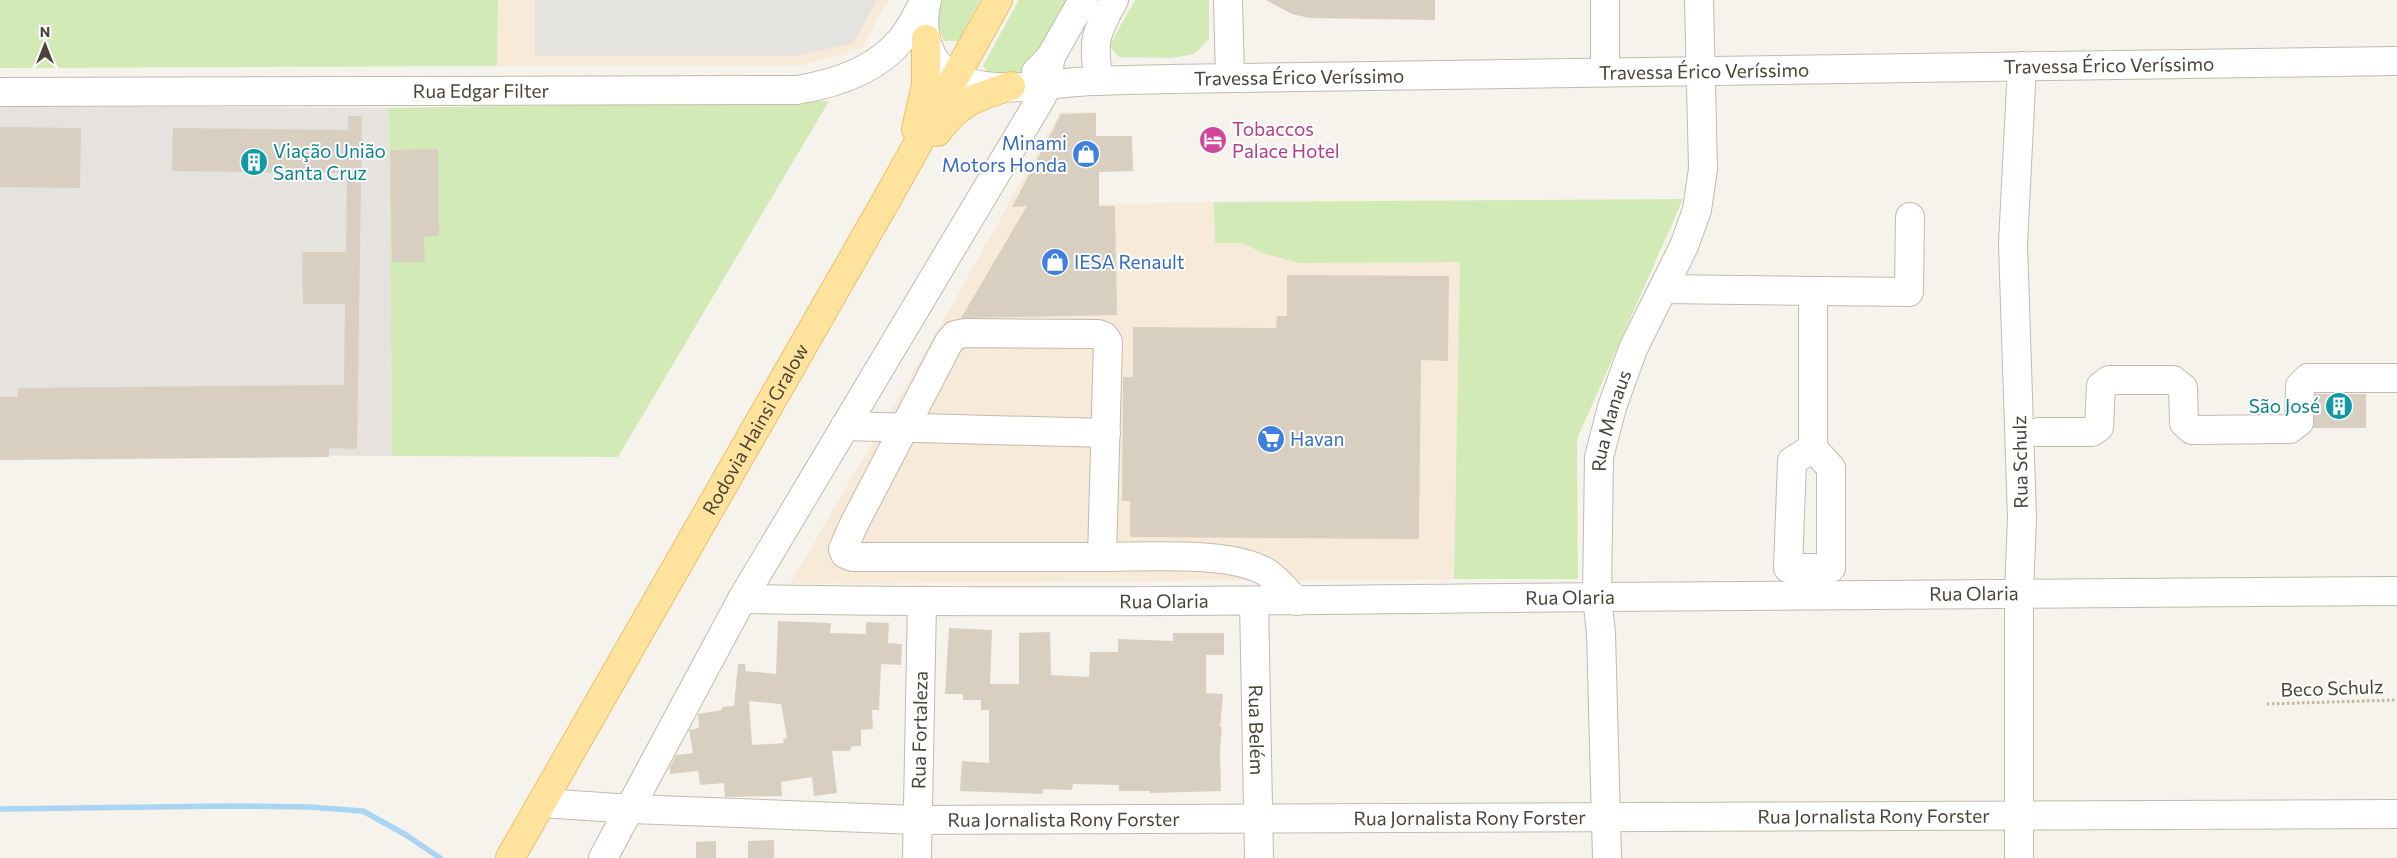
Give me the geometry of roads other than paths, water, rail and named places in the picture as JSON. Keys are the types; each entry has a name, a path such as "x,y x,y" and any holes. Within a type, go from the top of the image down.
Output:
{"main road":[{"name":"Rodovia Hainsi Gralow","path":"510,858 887,199 998,0"},
{"path":"887,199 915,133 921,111 926,85 926,39"},
{"path":"887,199 950,114 965,103 1012,86"}],"street":[{"path":"926,0 926,39 938,67 954,78"},
{"name":"Rua Edgar Filter","path":"0,92 797,90 823,86 850,76 888,52 900,41 926,0"},
{"path":"603,858 632,809 742,599 1049,72 1083,0"},
{"path":"1099,81 1094,49 1096,33 1114,0"},
{"path":"1228,0 1230,78"},
{"path":"1605,0 1605,72"},
{"name":"Rua Manaus","path":"1607,858 1601,633 1597,597 1599,457 1612,407 1633,349 1684,246 1697,210 1703,168 1699,0"},
{"name":"Travessa Érico Veríssimo","path":"954,78 985,87 1012,86 1049,72 1099,81 1702,70 2397,61"},
{"name":"Rua Schulz","path":"2019,858 2019,592 2021,509 2013,244 2022,66"},
{"path":"1663,289 1908,292 1910,217"},
{"path":"1813,292 1813,448"},
{"path":"1102,557 1108,342 1104,336 1098,334 965,333 955,335 948,342 854,524 843,549 845,554 852,557 1208,558 1242,563 1268,574 1297,601"},
{"path":"2039,432 2092,432 2100,428 2100,386 2109,380 2173,380 2183,388 2184,423 2192,430 2290,429 2298,422 2300,386 2308,378 2397,378"},
{"path":"844,426 1106,433"},
{"name":"Rua Olaria","path":"742,599 922,602 1254,602 2019,592 2397,591"},
{"name":"Rua Fortaleza","path":"917,858 922,602"},
{"name":"Rua Belém","path":"1254,602 1259,858"},
{"name":"Rua Jornalista Rony Forster","path":"542,803 632,809 917,820 2397,814"}],"waterway":[{"path":"0,809 229,806 309,807 363,811 406,835 440,858"}],"place":[{"name":"Tobaccos Palace Hotel","path":"1213,140"},
{"name":"Minami Motors Honda","path":"1086,154"},
{"name":"Viação União Santa Cruz","path":"254,162"},
{"name":"IESA Renault","path":"1055,262"},
{"name":"São José","path":"2339,406"},
{"name":"Havan","path":"1271,439"}]}
